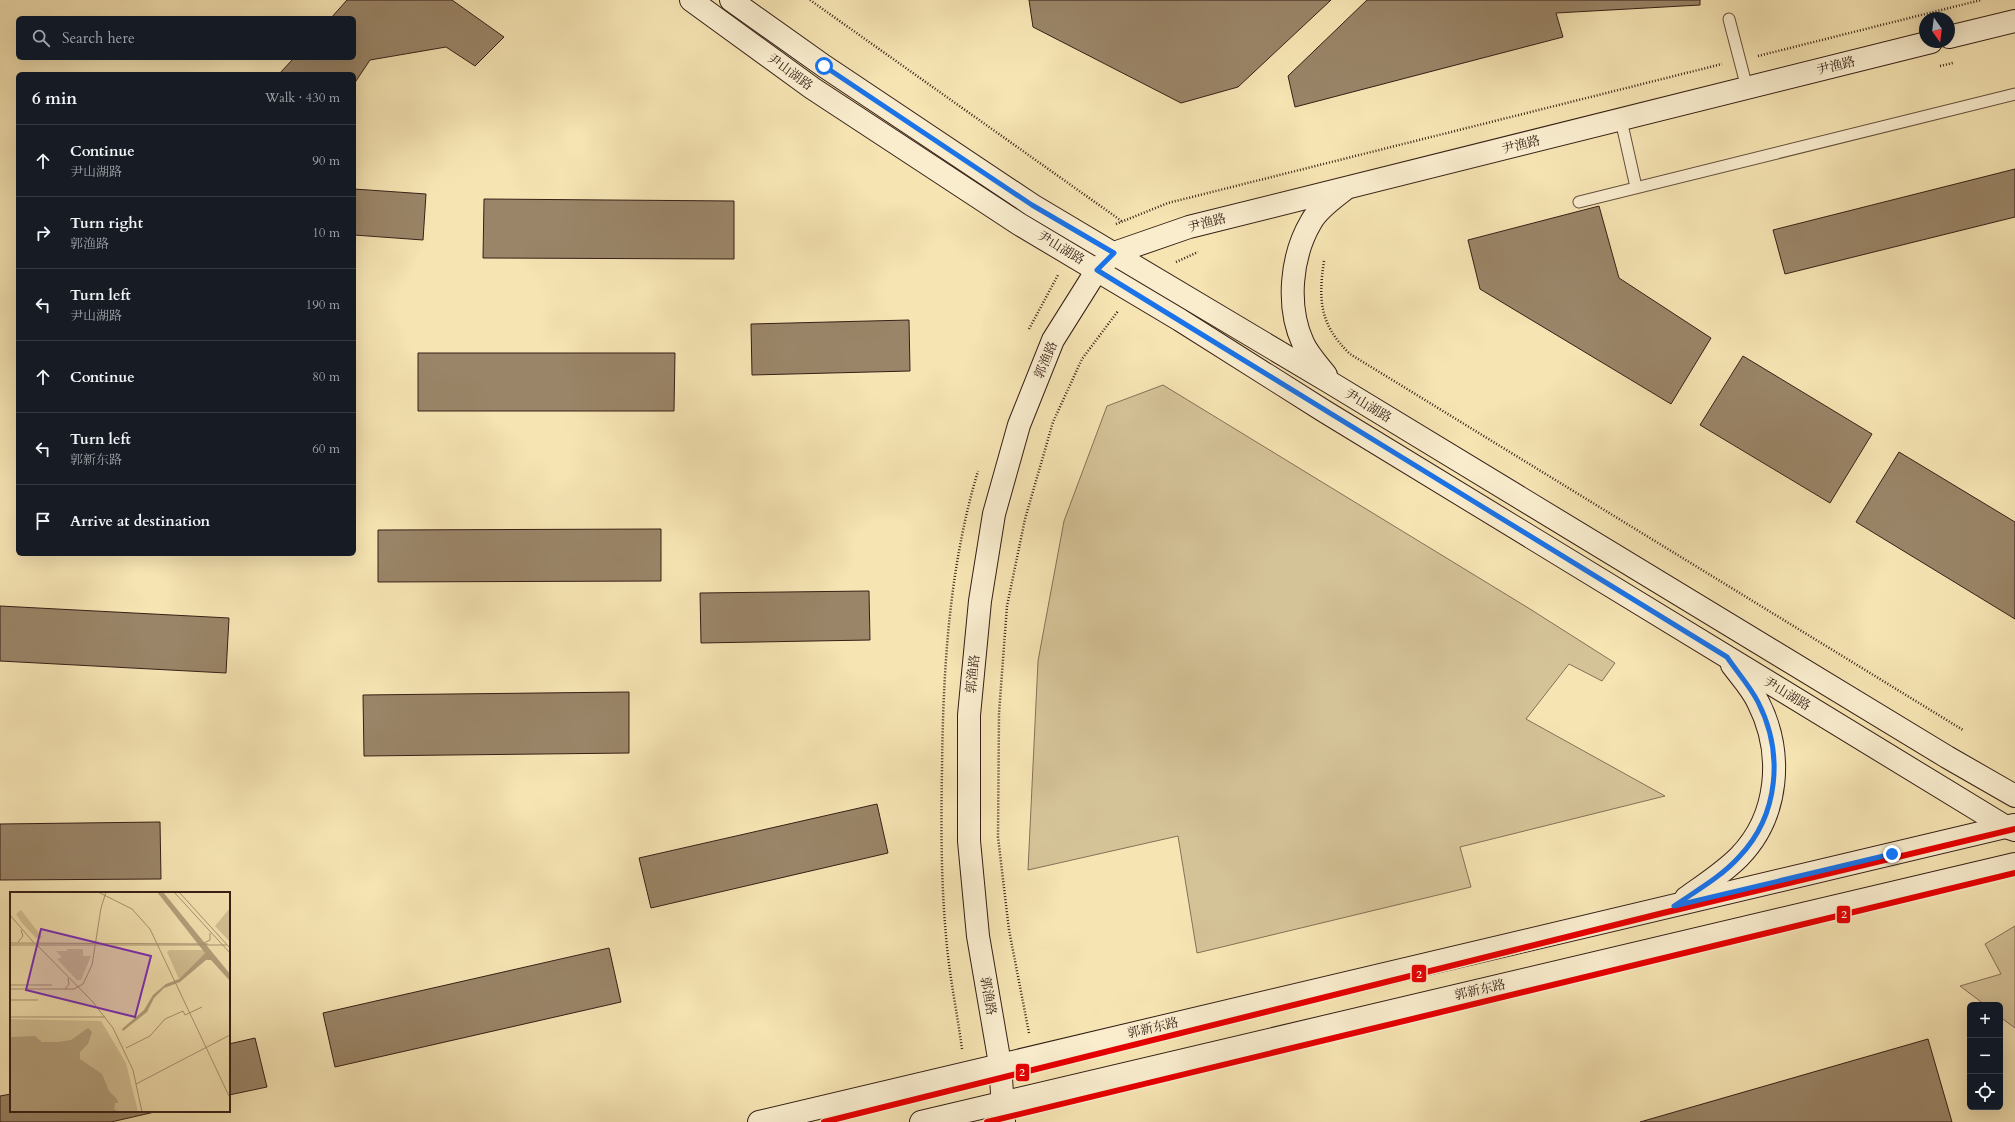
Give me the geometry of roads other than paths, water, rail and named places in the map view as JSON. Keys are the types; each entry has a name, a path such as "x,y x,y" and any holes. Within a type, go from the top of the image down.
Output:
{"main road":[{"name":"尹山湖路","path":"691,0 812,88 1020,224 1727,657 2012,828"},
{"name":"尹山湖路","path":"732,0 824,66 1032,205 1331,383 1631,567 1940,753 2015,796"},
{"path":"1955,36 2015,21"},
{"name":"尹渔路","path":"1114,253 1189,227 1919,45"},
{"path":"1331,383 1303,344 1294,317 1293,282 1299,250 1311,221 1327,204 1347,188"},
{"name":"郭渔路","path":"1003,1112 1000,1064 978,936 970,842 969,715 980,601 994,514 1019,425 1053,340 1097,270 1114,253"},
{"path":"1674,906 1718,876 1739,857 1753,840 1765,819 1772,798 1774,782 1774,755 1769,728 1758,701 1727,657"},
{"name":"郭新东路","path":"759,1122 1000,1064 2012,828"},
{"name":"郭新东路","path":"921,1122 1003,1112 2015,864"}],"lane":[{"path":"1729,19 1747,88"},
{"path":"1578,202 2015,94"},
{"path":"1620,120 1636,187"}]}
